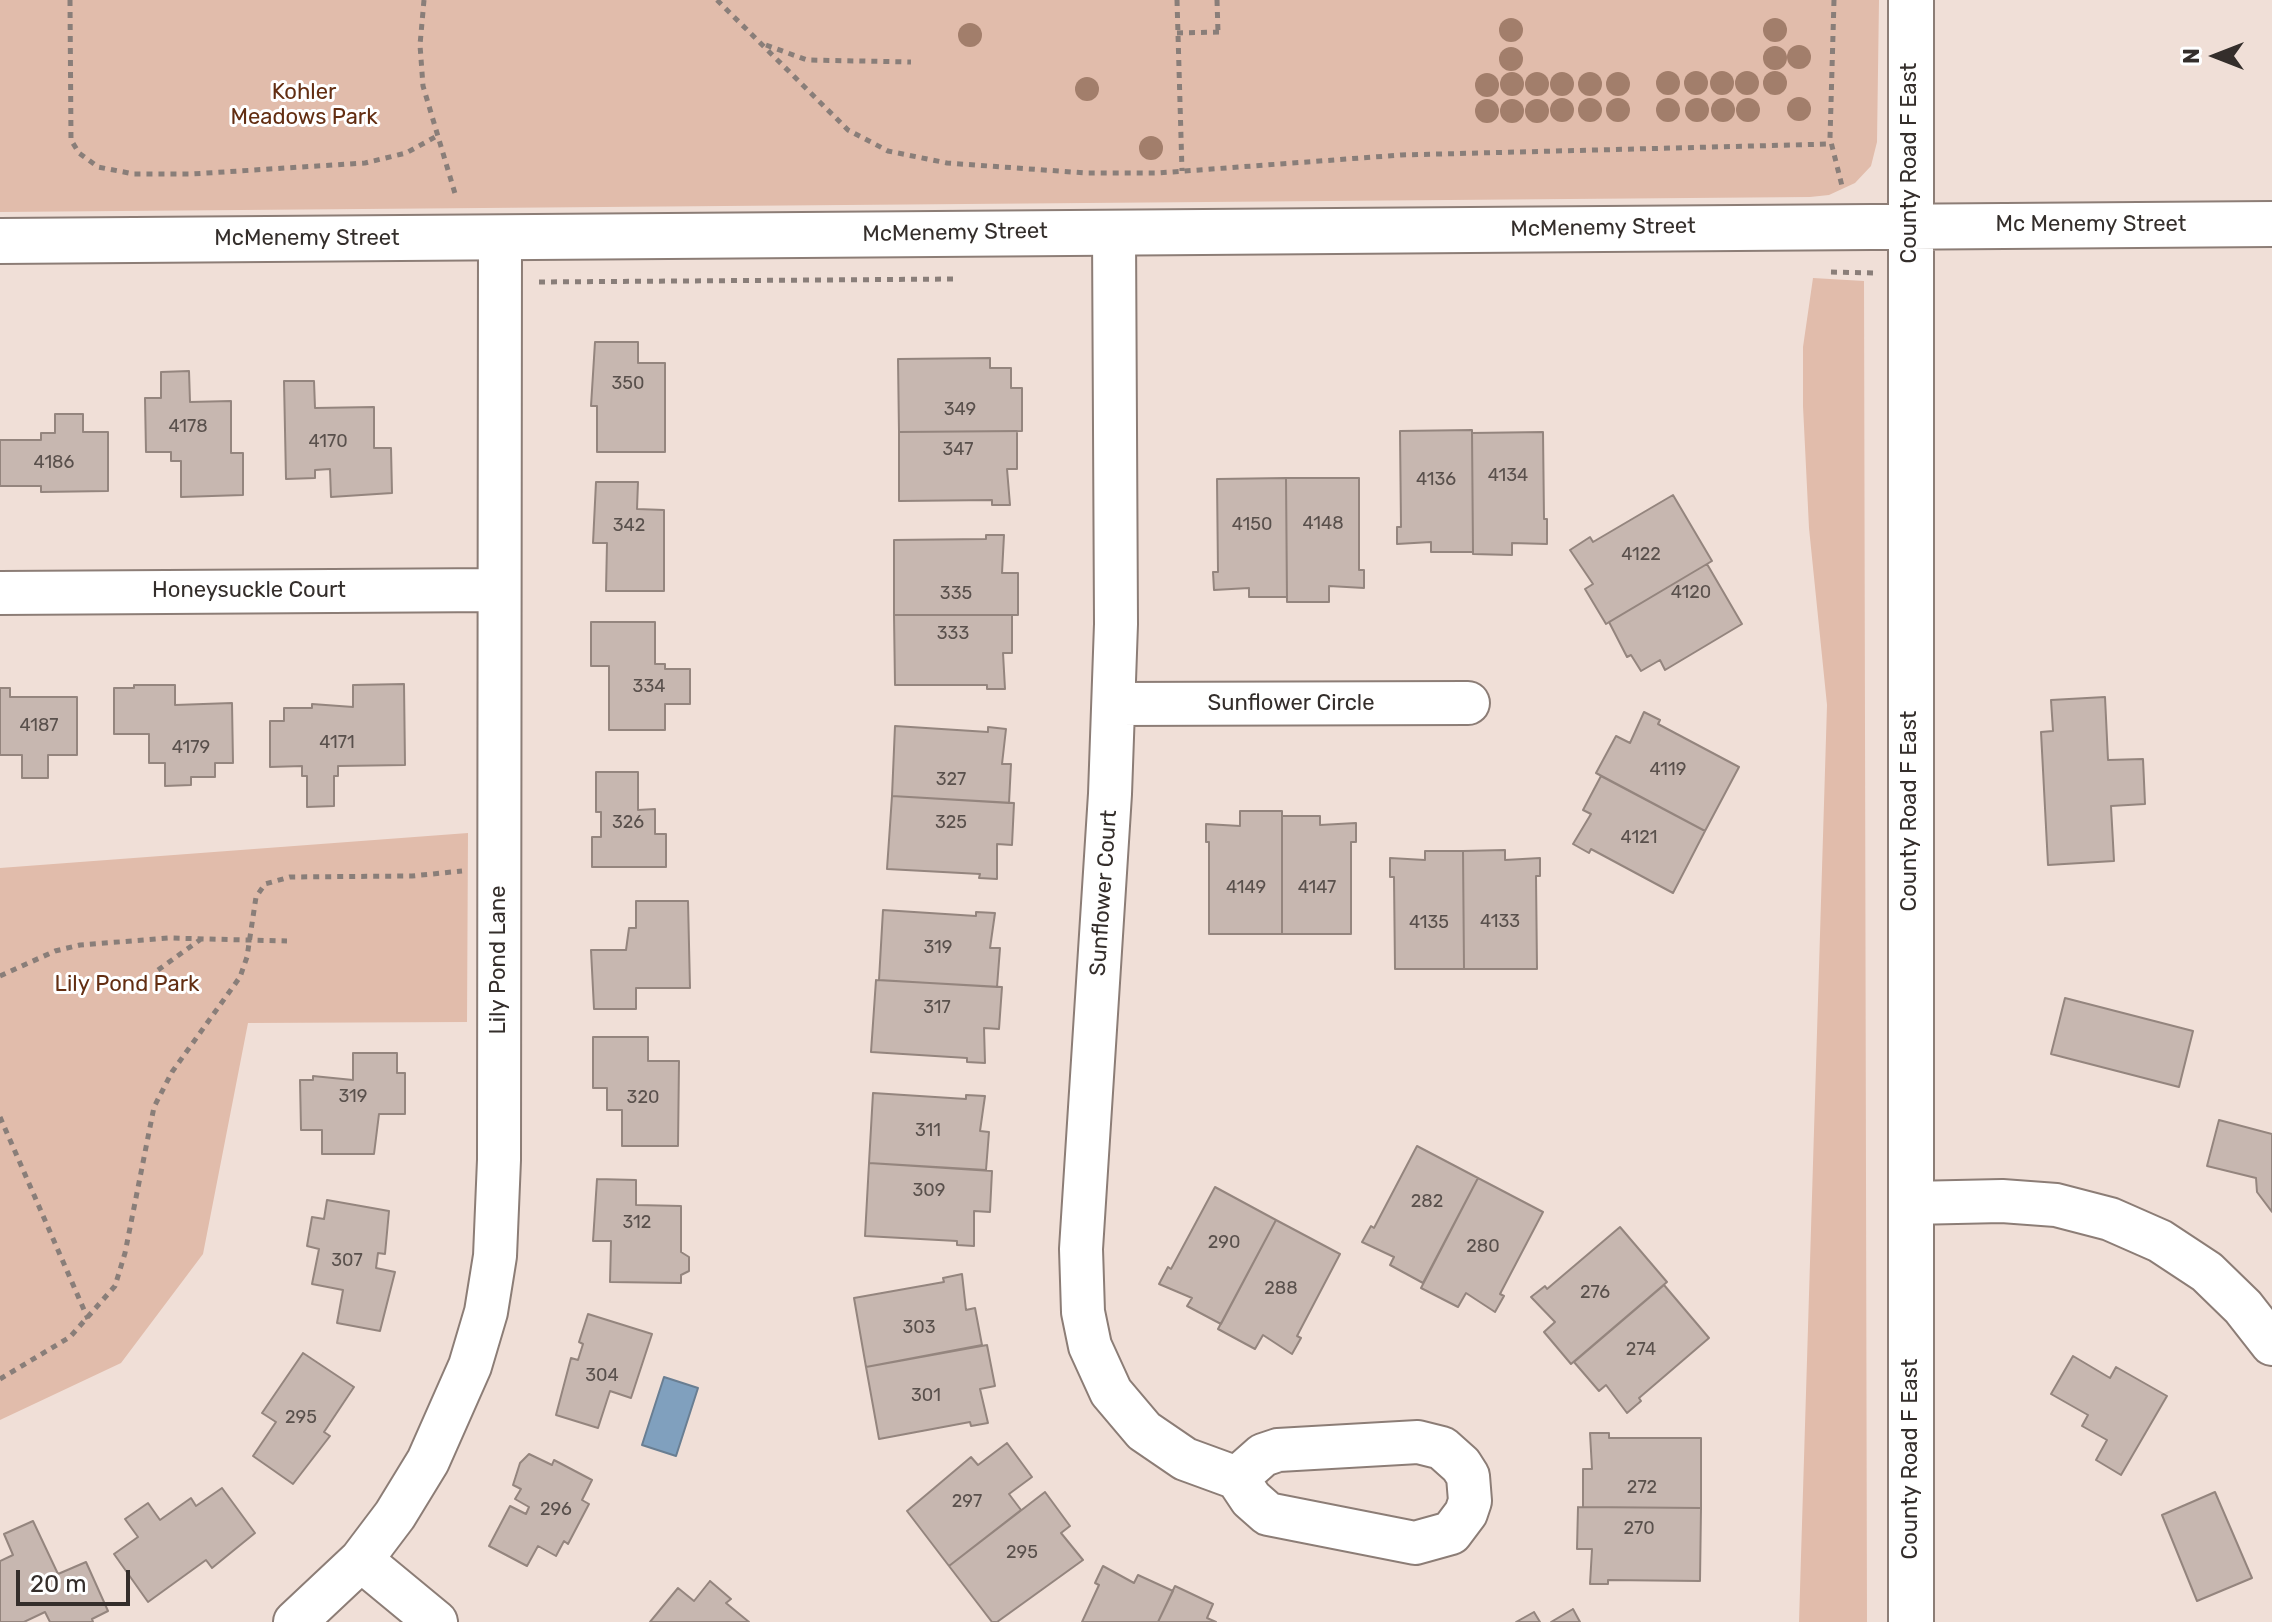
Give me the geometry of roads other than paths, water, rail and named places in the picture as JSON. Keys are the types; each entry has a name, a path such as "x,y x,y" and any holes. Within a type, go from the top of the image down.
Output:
{"street":[{"name":"County Road F East","path":"1911,0 1911,1622"},
{"name":"Mc Menemy Street","path":"1910,225 2272,224"},
{"name":"McMenemy Street","path":"0,241 1910,225"},
{"name":"Sunflower Court","path":"1114,232 1117,595 1114,704 1081,1249 1085,1329 1103,1379 1144,1431 1185,1459 1237,1478"},
{"name":"Lily Pond Lane","path":"295,1622 361,1560 413,1488 463,1386 486,1312 498,1227 500,237"},
{"name":"Honeysuckle Court","path":"0,593 499,590"},
{"name":"Sunflower Circle","path":"1114,704 1468,703"},
{"path":"1911,1203 2016,1202 2056,1205 2110,1219 2160,1241 2207,1272 2243,1307 2272,1344"},
{"path":"1418,1442 1442,1448 1453,1455 1468,1476 1470,1501 1466,1513 1451,1533 1415,1543 1268,1514 1251,1499 1237,1478 1263,1455 1278,1450 1418,1442"},
{"path":"361,1560 436,1622"}],"water":[{"path":"664,1377 698,1388 676,1456 642,1445"}],"park label":[{"name":"Kohler Meadows Park","path":"304,106"},
{"name":"Lily Pond Park","path":"127,985"}]}
